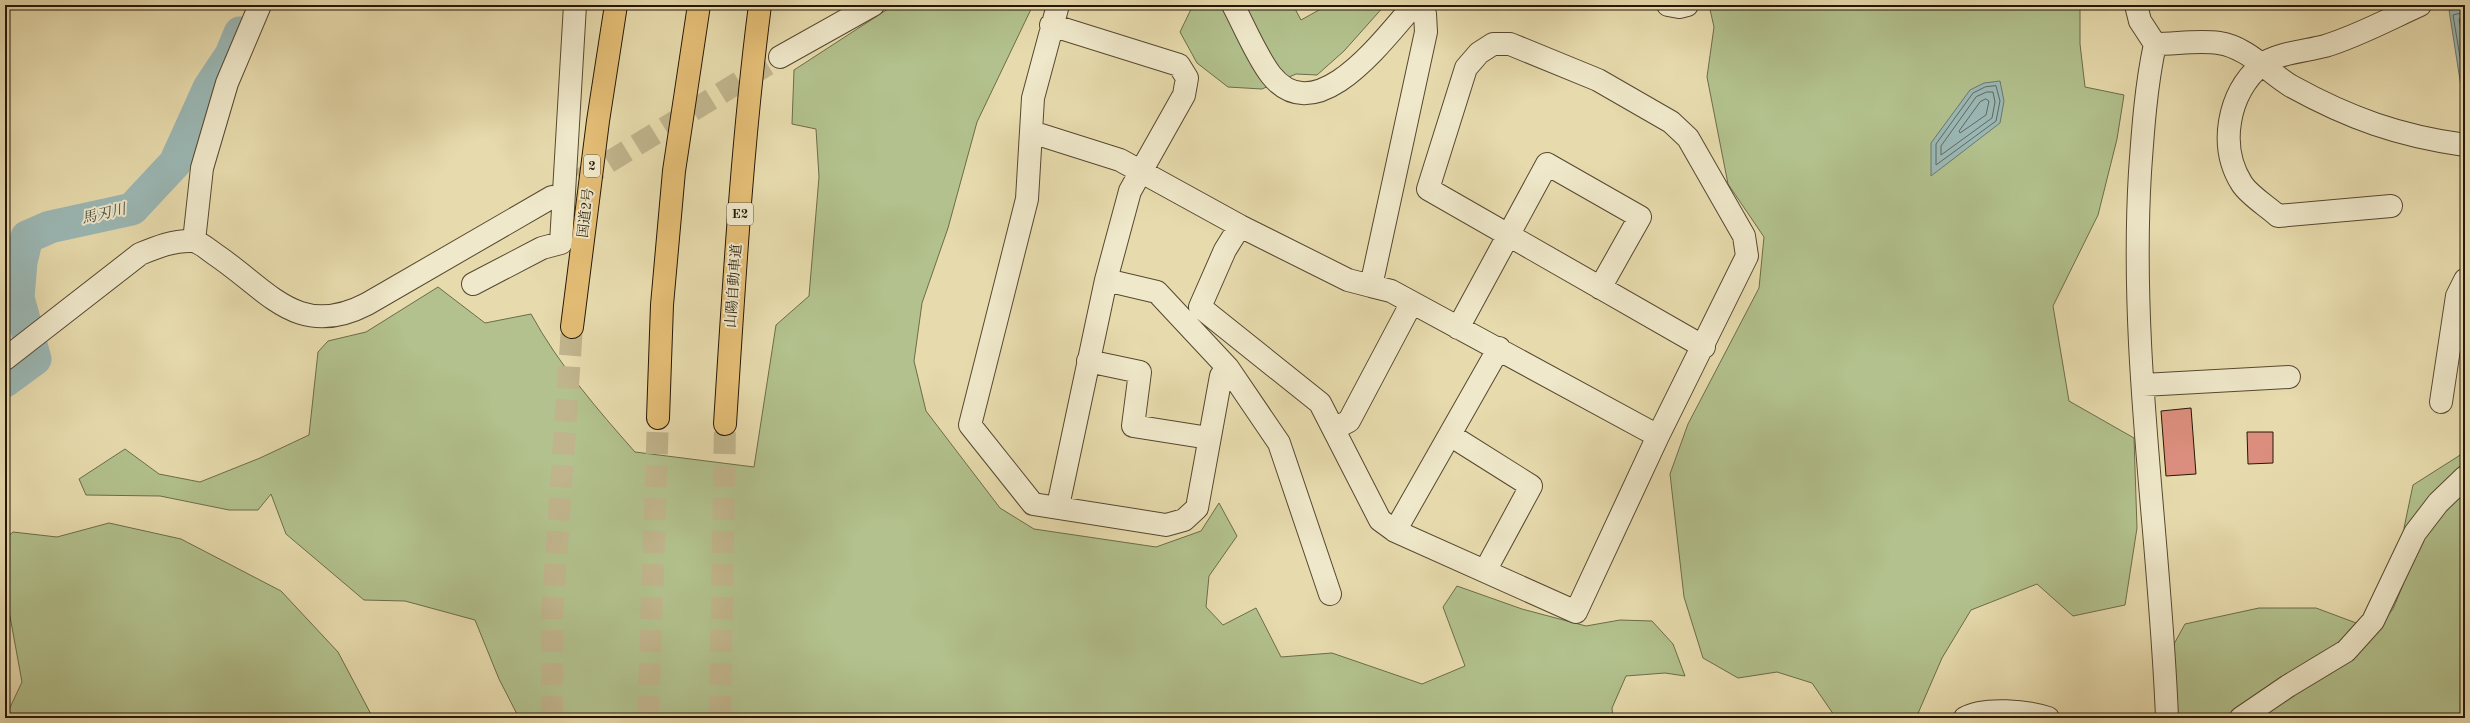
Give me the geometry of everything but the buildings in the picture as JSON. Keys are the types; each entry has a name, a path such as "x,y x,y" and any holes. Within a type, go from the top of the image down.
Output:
{"highway":[{"name":"国道2号","path":"572,327 594,151 616,5"},
{"path":"658,418 662,305 674,171 699,5"},
{"name":"山陽自動車道","path":"725,424 734,282 753,60 760,5"}],"street":[{"path":"194,241 202,168 228,83 260,5"},
{"path":"473,284 542,248 562,243 575,5"},
{"path":"780,57 873,5"},
{"path":"1058,5 1051,25 1033,98 1027,199 970,425 1033,504 1058,506 1166,525 1184,520 1197,508 1221,376 1228,368"},
{"path":"1233,5 1271,75 1292,91 1310,93 1331,87 1356,69 1414,5"},
{"path":"1371,286 1426,32 1425,14 1421,5"},
{"path":"1668,5 1679,7 1687,5"},
{"path":"2136,5 2140,21 2155,44 2143,116 2137,224 2138,320 2163,628 2167,718"},
{"path":"2391,206 2278,216 2242,185 2235,169 2229,142 2229,117 2240,91 2262,64 2288,54 2332,43 2420,5"},
{"path":"1051,25 1179,65 1187,78 1184,95 1130,191 1106,280 1058,506"},
{"path":"2155,44 2219,43 2239,50 2262,64 2290,85 2344,113 2380,127 2434,141 2465,145"},
{"path":"1240,226 1225,250 1200,307 1320,403 1380,520 1395,531 1576,612 1658,436 1704,347 1747,256 1744,236 1688,138 1671,122 1598,80 1510,44 1493,44 1479,53 1466,68 1428,189 1704,347"},
{"path":"1031,134 1120,160 1141,173 1240,226 1348,280 1391,291 1411,304 1499,348 1658,436"},
{"path":"1458,328 1507,235 1547,164 1640,217 1600,288"},
{"path":"5,359 140,254 165,244 194,241 219,258 274,301 302,314 325,316 350,313 552,197"},
{"path":"1106,280 1157,292 1228,368 1279,443 1330,594"},
{"path":"2441,402 2457,296 2465,280"},
{"path":"1334,429 1350,421 1411,304"},
{"path":"1395,531 1499,348"},
{"path":"1088,361 1140,372 1133,426 1209,438"},
{"path":"2143,385 2289,377"},
{"path":"1450,436 1531,486 1485,571"},
{"path":"2241,718 2288,686 2346,651 2373,621 2415,533 2438,503 2465,477"},
{"path":"1965,718 1970,715 2000,711 2048,718"}],"green space":[{"path":"894,5 1033,5 977,122 948,228 922,303 914,361 926,411 1000,508 1034,529 1156,547 1201,531 1219,503 1237,536 1209,576 1206,607 1223,625 1256,608 1281,657 1332,653 1422,684 1465,666 1443,607 1457,586 1522,609 1586,626 1620,620 1652,621 1673,644 1685,676 1665,673 1626,676 1612,708 1613,718 519,718 499,679 475,620 405,601 364,600 286,534 271,494 258,510 229,510 160,496 86,495 79,479 125,449 159,474 200,482 260,458 309,435 318,352 328,341 366,332 438,287 485,323 531,314 566,369 635,452 754,467 776,325 809,296 819,177 816,129 792,124 794,70"},
{"path":"1193,5 1293,5 1301,20 1328,5 1385,5 1344,51 1317,75 1296,74 1262,89 1228,87 1197,63 1180,32"},
{"path":"1709,5 2080,5 2080,44 2085,87 2124,95 2117,139 2098,215 2053,306 2069,401 2134,438 2137,528 2125,605 2073,616 2037,584 1971,610 1942,658 1916,718 1836,718 1812,683 1777,672 1738,678 1703,658 1684,597 1670,474 1688,424 1759,288 1764,237 1728,184 1707,77 1714,27"},
{"path":"2465,452 2465,718 2175,718 2174,644 2185,624 2259,608 2316,608 2375,630 2393,609 2412,563 2404,528 2413,485"},
{"path":"109,523 181,539 281,591 338,652 373,718 5,718 22,682 5,589 5,539 13,532 57,537"}],"water":[{"path":"2465,8 2465,112 2449,10"},
{"path":"2000,81 2004,101 2000,123 1931,176 1931,143 1970,90 1984,83"}],"waterway":[{"name":"馬刃川","path":"5,381 35,359 18,298 21,262 27,237 50,227 132,209 175,163 209,88 231,55 240,33"}],"tunnel":[{"path":"552,197 780,57"},
{"path":"552,718 552,617 572,327"},
{"path":"648,718 658,418"},
{"path":"720,718 725,424"}]}
